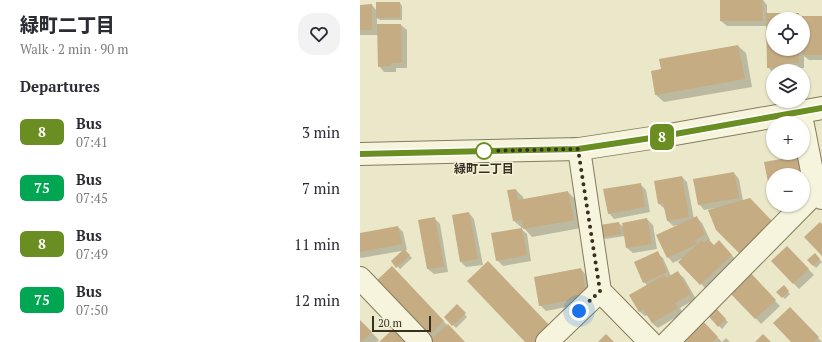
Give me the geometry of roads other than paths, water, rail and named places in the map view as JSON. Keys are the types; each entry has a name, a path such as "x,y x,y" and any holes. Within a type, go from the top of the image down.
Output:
{"street":[{"path":"809,116 822,108"},
{"path":"360,154 578,149 658,137 766,124"},
{"path":"578,149 600,291 650,342"},
{"path":"668,342 819,195 810,155"},
{"path":"360,278 421,342"},
{"path":"547,342 600,291"}],"place":[{"name":"緑町二丁目","path":"484,151"}]}
